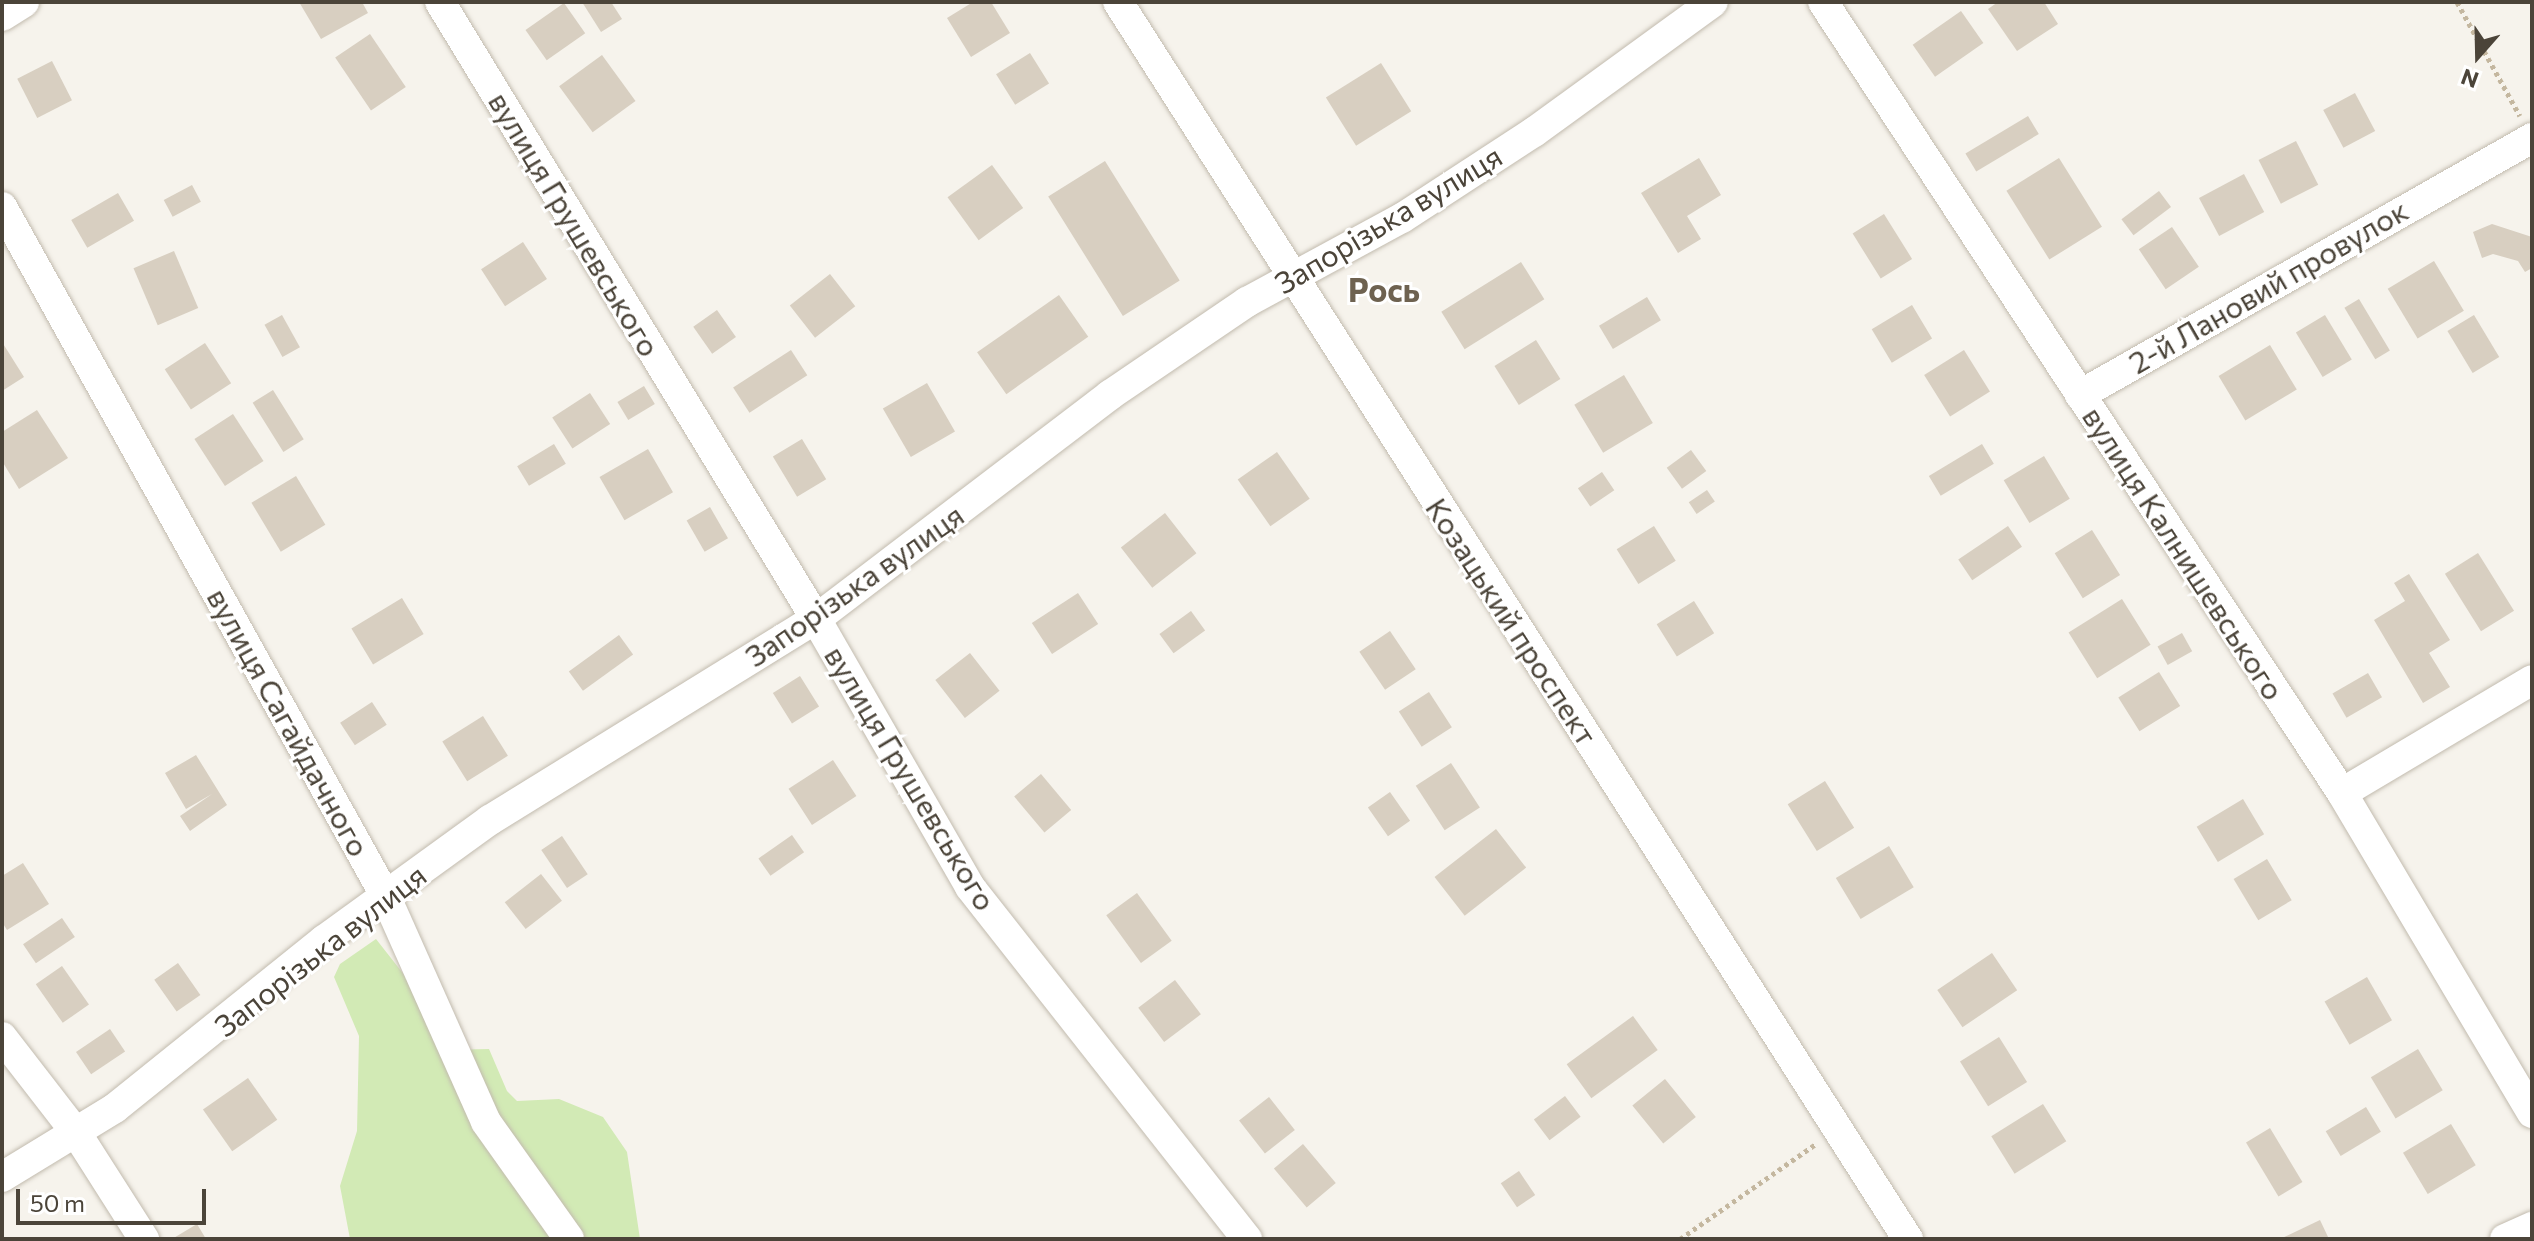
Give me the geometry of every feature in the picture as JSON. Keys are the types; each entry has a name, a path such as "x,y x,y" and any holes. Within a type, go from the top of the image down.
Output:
{"street":[{"path":"2,16 24,2"},
{"name":"вулиця Грушевського","path":"440,2 816,619 970,887 1247,1239"},
{"name":"Козацький проспект","path":"1118,2 1908,1239"},
{"name":"Запорізька вулиця","path":"2,1177 77,1134 194,1050 385,895 546,783 816,619 1110,395 1292,277 1402,218 1534,132 1713,2"},
{"name":"вулиця Калнишевського","path":"1823,2 2342,793 2532,1113"},
{"name":"2-й Лановий провулок","path":"2080,395 2456,177 2532,137"},
{"name":"вулиця Сагайдачного","path":"2,207 385,895 486,1122 569,1239"},
{"path":"2342,793 2532,680"},
{"path":"2,1037 77,1134 144,1239"},
{"path":"2505,1239 2532,1227"}],"path":[{"path":"2457,2 2532,137"},
{"path":"1680,1239 1838,1129"}],"green space":[{"path":"376,939 409,981 442,1050 489,1049 507,1091 517,1101 559,1099 603,1117 627,1152 640,1239 350,1239 340,1186 357,1131 359,1036 334,977 340,964"}],"building":[{"path":"299,2 362,2 368,13 321,39"},
{"path":"582,2 611,2 622,19 601,32"},
{"path":"973,2 991,2 1010,33 971,57 947,18"},
{"path":"1998,2 2044,2 2058,24 2017,51 1988,9"},
{"path":"564,3 585,33 547,60 525,30"},
{"path":"1961,11 1983,43 1935,77 1913,45"},
{"path":"370,34 406,87 371,111 335,57"},
{"path":"1030,53 1049,84 1015,105 996,74"},
{"path":"602,55 636,101 593,132 559,86"},
{"path":"52,61 72,100 37,118 17,79"},
{"path":"1381,63 1411,111 1356,146 1326,97"},
{"path":"2355,93 2375,131 2343,148 2323,110"},
{"path":"2028,116 2039,134 1976,172 1965,154"},
{"path":"2296,141 2318,185 2281,204 2259,160"},
{"path":"1699,158 1721,195 1687,216 1701,239 1678,253 1641,193"},
{"path":"2059,158 2102,227 2049,260 2006,191"},
{"path":"1105,161 1180,281 1123,316 1048,197"},
{"path":"992,165 1023,208 979,240 948,197"},
{"path":"2244,174 2264,212 2219,236 2199,198"},
{"path":"192,185 201,202 173,217 164,200"},
{"path":"2159,191 2171,207 2134,235 2121,219"},
{"path":"118,193 134,221 87,248 71,220"},
{"path":"1884,214 1912,259 1881,279 1853,234"},
{"path":"2492,224 2532,237 2532,268 2525,272 2518,261 2493,254 2482,258 2473,232"},
{"path":"2172,227 2199,267 2166,289 2139,249"},
{"path":"523,242 547,279 505,306 481,269"},
{"path":"174,251 198,308 158,325 133,268"},
{"path":"2434,261 2464,311 2418,339 2388,289"},
{"path":"1521,262 1544,299 1465,349 1441,312"},
{"path":"830,274 855,306 815,338 790,305"},
{"path":"1059,295 1088,337 1006,394 977,352"},
{"path":"1647,297 1661,320 1613,349 1599,326"},
{"path":"2359,299 2390,350 2375,359 2344,308"},
{"path":"1912,305 1932,338 1892,363 1872,329"},
{"path":"717,310 736,337 712,354 693,327"},
{"path":"282,315 300,347 282,357 265,325"},
{"path":"2325,315 2352,360 2323,377 2296,333"},
{"path":"2474,315 2499,357 2473,373 2447,331"},
{"path":"1536,340 1560,379 1519,405 1494,366"},
{"path":"2,342 24,377 2,391"},
{"path":"205,343 231,383 191,409 165,369"},
{"path":"2270,345 2297,390 2245,420 2219,376"},
{"path":"791,350 807,375 749,413 733,388"},
{"path":"1964,350 1990,392 1950,416 1924,375"},
{"path":"1624,375 1653,423 1603,453 1574,405"},
{"path":"927,383 955,431 911,457 883,409"},
{"path":"644,386 655,404 628,420 617,402"},
{"path":"273,390 304,439 283,452 253,403"},
{"path":"590,393 610,424 572,449 552,418"},
{"path":"37,410 68,458 19,489 2,461 2,432"},
{"path":"233,414 263,461 225,486 194,439"},
{"path":"802,439 826,479 797,497 773,457"},
{"path":"554,444 566,464 529,486 517,466"},
{"path":"1982,444 1994,464 1941,496 1929,476"},
{"path":"648,449 673,492 625,520 600,477"},
{"path":"1691,450 1706,471 1682,489 1667,468"},
{"path":"1277,452 1310,499 1270,526 1238,480"},
{"path":"2044,456 2070,499 2029,523 2004,480"},
{"path":"1602,472 1614,490 1590,506 1578,488"},
{"path":"296,476 325,525 281,552 251,503"},
{"path":"1707,490 1715,502 1697,514 1689,502"},
{"path":"710,507 728,538 705,552 687,520"},
{"path":"1165,513 1196,553 1152,588 1121,547"},
{"path":"1654,526 1676,561 1638,584 1617,549"},
{"path":"2008,526 2022,547 1972,580 1958,560"},
{"path":"2092,530 2120,575 2083,598 2055,553"},
{"path":"2478,553 2514,611 2481,631 2445,574"},
{"path":"2409,574 2450,640 2429,653 2450,687 2423,703 2374,620 2405,601 2394,583"},
{"path":"1078,593 1098,624 1052,654 1032,623"},
{"path":"402,598 424,634 373,664 351,628"},
{"path":"2122,599 2151,645 2097,678 2069,632"},
{"path":"1694,601 1714,633 1677,657 1657,624"},
{"path":"1191,611 1205,630 1174,653 1159,634"},
{"path":"1390,631 1416,669 1385,690 1359,652"},
{"path":"2182,633 2192,651 2168,665 2158,647"},
{"path":"619,635 633,654 583,691 569,671"},
{"path":"970,653 1000,691 965,718 935,680"},
{"path":"2159,672 2180,706 2139,731 2118,697"},
{"path":"2368,673 2382,697 2346,718 2332,694"},
{"path":"800,676 819,707 792,723 773,693"},
{"path":"1429,692 1452,727 1422,747 1399,712"},
{"path":"372,702 387,725 355,745 340,723"},
{"path":"483,716 508,756 467,781 442,741"},
{"path":"196,755 227,805 190,831 180,816 212,794 186,809 165,773"},
{"path":"833,760 856,796 812,825 789,789"},
{"path":"1451,763 1480,807 1445,830 1416,786"},
{"path":"1041,774 1071,810 1044,833 1014,796"},
{"path":"1825,781 1854,828 1817,851 1788,804"},
{"path":"1390,792 1410,821 1388,836 1368,807"},
{"path":"2243,799 2264,834 2218,862 2197,827"},
{"path":"1496,829 1526,868 1465,916 1435,877"},
{"path":"792,835 804,852 770,876 758,859"},
{"path":"562,836 588,874 567,888 541,850"},
{"path":"1889,846 1914,887 1861,919 1836,878"},
{"path":"2267,859 2292,900 2258,920 2234,879"},
{"path":"23,863 49,904 7,930 2,922 2,876"},
{"path":"541,874 562,901 526,929 505,902"},
{"path":"1137,893 1172,941 1141,963 1106,915"},
{"path":"62,918 75,937 36,963 23,944"},
{"path":"1992,953 2017,990 1962,1027 1937,990"},
{"path":"178,963 200,995 177,1012 154,980"},
{"path":"62,966 89,1005 63,1023 36,984"},
{"path":"2367,977 2392,1020 2350,1045 2325,1002"},
{"path":"1175,980 1201,1014 1164,1042 1138,1008"},
{"path":"1633,1016 1658,1050 1591,1098 1567,1064"},
{"path":"110,1029 125,1051 91,1074 76,1052"},
{"path":"1999,1037 2027,1082 1988,1106 1960,1061"},
{"path":"2418,1049 2443,1090 2396,1118 2371,1077"},
{"path":"248,1078 277,1120 232,1151 203,1110"},
{"path":"1665,1079 1696,1117 1663,1144 1632,1105"},
{"path":"1565,1096 1581,1117 1550,1140 1534,1119"},
{"path":"1269,1097 1295,1130 1265,1153 1239,1120"},
{"path":"2043,1104 2066,1141 2015,1174 1991,1136"},
{"path":"2366,1107 2381,1132 2341,1156 2326,1131"},
{"path":"2451,1124 2476,1165 2428,1194 2403,1153"},
{"path":"2270,1128 2302,1182 2278,1196 2246,1142"},
{"path":"1303,1144 1336,1183 1307,1207 1274,1168"},
{"path":"1519,1171 1535,1195 1517,1207 1501,1183"},
{"path":"2320,1220 2329,1239 2280,1239"},
{"path":"197,1224 206,1239 172,1239"}],"district":[{"name":"Рось","path":"1384,289"}]}
